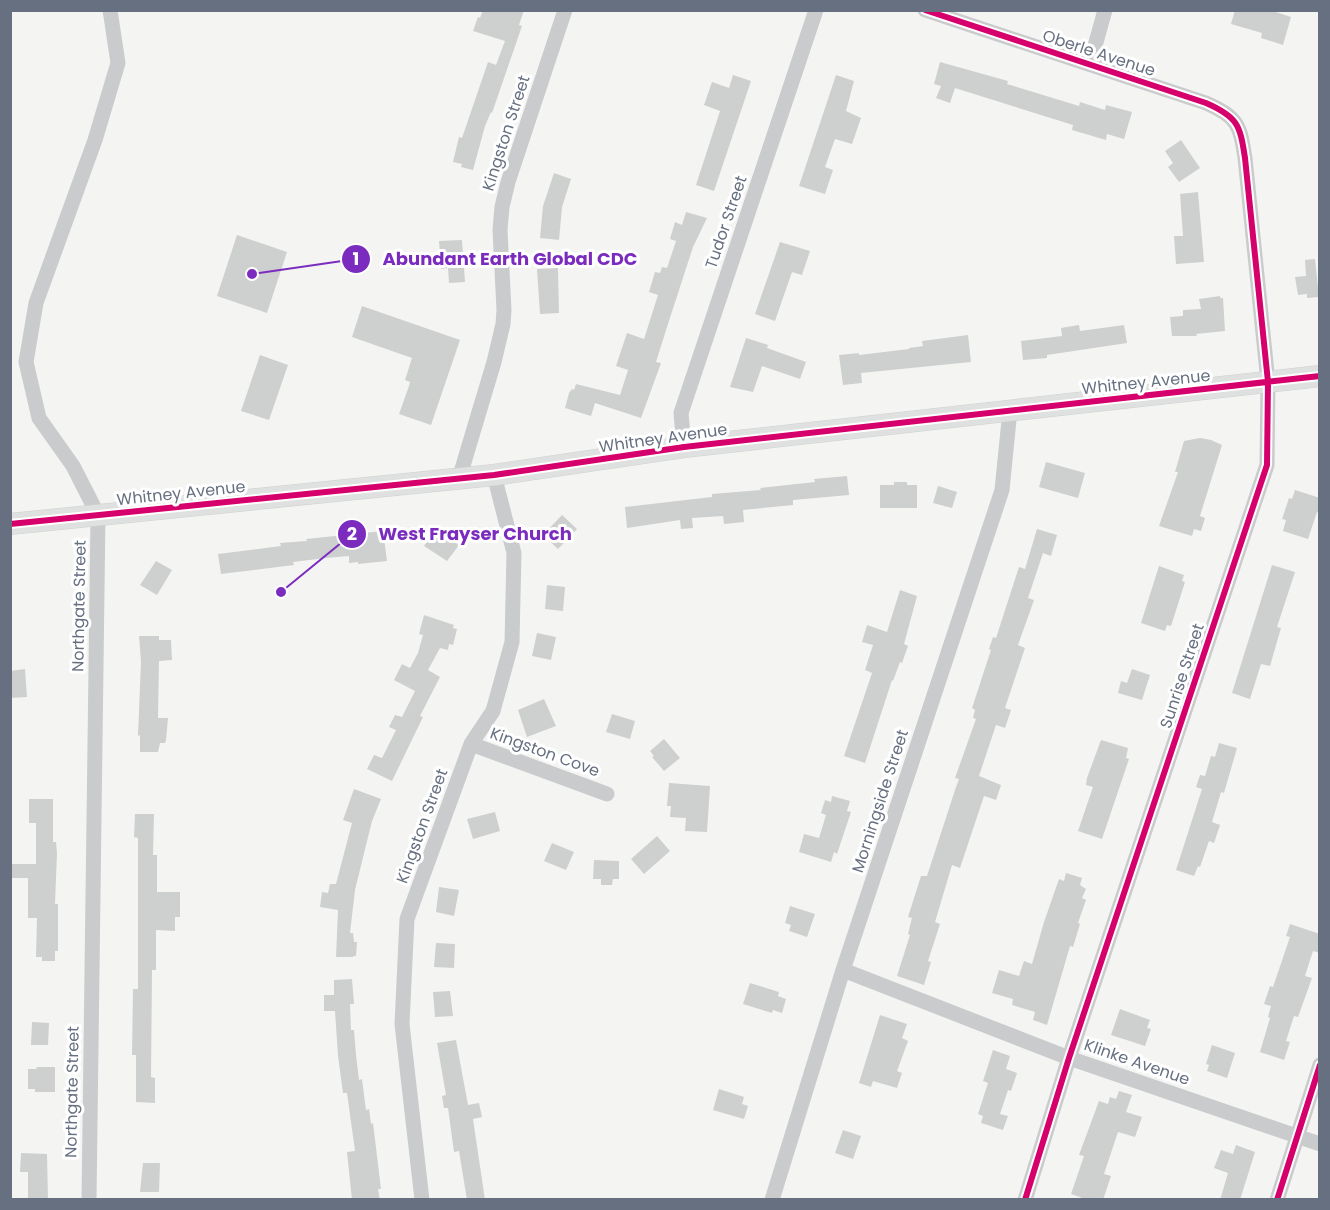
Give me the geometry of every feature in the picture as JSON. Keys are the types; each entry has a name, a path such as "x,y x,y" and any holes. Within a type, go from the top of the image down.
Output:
{"main road":[{"name":"Whitney Avenue","path":"10,524 459,479 684,447 1320,376"}],"street":[{"name":"Northgate Street","path":"88,1200 98,515 73,466 39,418 26,362 36,303 95,140 118,63 111,10"},
{"name":"Kingston Street","path":"459,479 503,324 500,230 502,207 508,182 565,10"},
{"name":"Tudor Street","path":"684,447 681,413 816,10"},
{"name":"Oberle Avenue","path":"925,10 1090,63 1222,110 1234,118 1244,147"},
{"path":"1090,63 1106,10"},
{"name":"Sunrise Street","path":"1025,1200 1069,1058 1267,465 1268,382 1244,147"},
{"name":"Morningside Street","path":"772,1200 843,970 1002,490 1010,410"},
{"name":"Kingston Street","path":"422,1200 402,1024 407,919 471,744 493,711 512,642 514,553 494,475"},
{"name":"Kingston Cove","path":"471,744 607,794"},
{"name":"Klinke Avenue","path":"843,970 1069,1058 1320,1144"},
{"path":"1277,1200 1320,1065"}],"building":[{"path":"483,10 524,10 519,25 522,26 492,113 485,126 473,170 453,162 459,137 462,138 488,62 496,65 505,41 473,31"},
{"path":"1235,10 1270,10 1291,17 1283,45 1261,38 1262,33 1231,24"},
{"path":"940,62 1008,81 1007,84 1079,106 1080,102 1105,110 1106,105 1132,112 1124,139 1107,134 1106,140 1072,130 1073,125 955,88 950,103 936,98 941,86 934,84"},
{"path":"733,75 751,81 714,191 696,185 720,111 704,105 712,82 729,88"},
{"path":"836,75 854,81 846,111 861,118 852,144 835,139 825,167 833,170 825,194 799,186"},
{"path":"1181,140 1200,168 1179,182 1168,167 1173,163 1165,151"},
{"path":"554,173 571,179 562,207 559,240 540,238 543,206"},
{"path":"1198,192 1204,262 1176,264 1174,236 1183,236 1180,194"},
{"path":"686,212 707,218 693,247 656,362 661,363 641,418 595,403 591,416 565,408 569,393 572,389 574,390 576,384 620,395 628,370 616,366 627,333 644,339 658,295 649,292 655,272 660,273 662,267 667,268 676,241 670,239 675,222 682,225"},
{"path":"237,235 287,252 267,313 217,296"},
{"path":"462,240 465,282 449,283 448,268 441,269 439,241"},
{"path":"780,242 810,251 802,275 792,272 775,321 755,314"},
{"path":"1315,259 1319,297 1307,298 1307,294 1298,295 1295,277 1306,276 1305,260"},
{"path":"558,268 559,313 540,314 537,269"},
{"path":"1220,296 1223,298 1225,331 1196,334 1197,336 1172,336 1170,317 1183,316 1183,310 1201,309 1199,299"},
{"path":"362,306 460,340 431,425 399,414 410,382 405,380 412,358 352,337"},
{"path":"1079,325 1080,331 1124,325 1127,343 1047,355 1047,358 1023,360 1021,341 1062,336 1061,328"},
{"path":"968,335 971,362 861,373 862,383 843,385 839,355 909,349 923,346 922,341"},
{"path":"746,338 806,362 800,379 762,366 753,392 730,387"},
{"path":"260,355 288,365 269,420 241,411"},
{"path":"1200,438 1222,445 1200,516 1205,518 1201,531 1194,529 1192,536 1159,526 1178,472 1175,472 1184,441"},
{"path":"1046,462 1085,473 1078,498 1039,487"},
{"path":"847,476 849,495 793,500 793,505 743,510 744,522 724,524 723,516 692,518 693,528 681,529 680,520 627,528 625,507 712,497 712,494 761,490 760,488 815,482 814,479"},
{"path":"894,482 917,485 917,508 880,508 880,485 894,485"},
{"path":"938,486 957,492 952,508 933,503"},
{"path":"1295,490 1320,498 1320,513 1317,512 1308,539 1283,531 1286,520 1282,519 1289,498 1292,499"},
{"path":"562,515 577,529 558,549 543,535"},
{"path":"436,529 459,545 447,561 424,546"},
{"path":"1037,529 1057,535 1051,556 1043,553 1028,598 1034,600 1018,645 1025,648 1005,708 1011,710 1005,728 996,725 979,776 1001,785 996,800 984,796 960,868 952,865 935,922 940,924 928,961 931,962 924,985 897,976 910,935 908,934 912,918 908,917 921,876 927,876 959,779 955,778 976,719 973,718 975,710 972,708 991,650 989,649 993,637 996,638 1019,567 1025,569"},
{"path":"383,531 387,561 349,563 349,556 293,562 294,565 221,574 218,554 281,546 280,543 307,541 306,539"},
{"path":"156,561 172,570 157,595 140,585"},
{"path":"1272,565 1295,572 1277,627 1281,628 1270,666 1261,664 1250,699 1232,693"},
{"path":"1159,566 1184,575 1182,581 1185,582 1171,626 1167,625 1165,631 1141,623"},
{"path":"547,585 565,587 563,611 545,609"},
{"path":"900,590 917,596 904,644 908,646 902,663 900,662 892,680 865,763 844,756 872,673 865,670 873,645 862,642 867,625 887,632"},
{"path":"424,615 454,625 453,628 457,629 453,645 449,644 448,650 440,648 428,670 440,677 420,716 423,717 392,781 367,769 374,755 382,758 396,730 389,727 395,715 402,717 415,691 394,680 402,664 410,668 418,653 423,635 419,634"},
{"path":"537,633 556,637 551,660 532,656"},
{"path":"139,636 159,636 159,640 171,640 172,660 159,661 158,718 168,718 166,740 165,743 160,743 158,752 140,752 140,735 138,736 141,661"},
{"path":"25,669 27,697 10,698 10,671"},
{"path":"1132,669 1150,675 1142,700 1118,693 1121,681 1127,683"},
{"path":"544,699 556,726 527,737 518,710"},
{"path":"612,714 635,721 630,739 606,732"},
{"path":"664,739 680,758 664,771 652,757 654,756 650,751"},
{"path":"1101,740 1128,748 1126,758 1129,759 1102,839 1078,831 1093,787 1086,785 1087,778"},
{"path":"1219,743 1237,748 1224,793 1221,792 1212,822 1220,825 1214,843 1209,841 1200,867 1198,866 1194,876 1176,870 1202,789 1196,787 1200,775 1205,776 1211,756 1215,757"},
{"path":"669,783 710,786 707,832 685,831 686,818 670,817 671,806 667,806"},
{"path":"354,789 381,799 372,821 355,890 350,933 353,933 354,942 357,942 356,956 336,957 338,910 320,907 322,892 328,893 330,884 336,884 352,823 343,820"},
{"path":"832,796 850,801 847,811 851,812 837,854 834,852 831,862 799,852 804,834 819,838 826,815 821,813 825,800 831,802"},
{"path":"29,799 53,799 53,842 56,842 57,853 55,904 58,904 58,951 55,951 55,961 42,961 42,957 36,957 37,918 28,918 28,878 10,878 10,864 36,864 36,823 29,823"},
{"path":"495,812 500,831 473,839 467,819"},
{"path":"135,814 154,814 153,855 157,855 157,892 180,892 180,917 175,917 175,931 156,930 156,970 152,970 151,1077 155,1078 155,1103 136,1102 136,1055 132,1055 133,989 138,989 138,838 134,837"},
{"path":"657,836 670,851 644,874 631,859"},
{"path":"552,843 574,852 566,870 544,861"},
{"path":"594,860 619,861 619,879 613,879 612,885 601,885 601,879 593,879"},
{"path":"1066,873 1082,878 1080,885 1086,889 1082,898 1086,900 1047,1025 1033,1020 1035,1012 1012,1005 1013,999 992,993 999,970 1019,976 1024,961 1032,964 1059,879 1064,881"},
{"path":"439,887 459,890 454,916 436,912"},
{"path":"790,906 815,914 807,937 789,931 791,925 785,923"},
{"path":"1290,924 1320,934 1320,953 1313,951 1305,976 1312,978 1298,1017 1294,1016 1286,1041 1290,1042 1284,1060 1260,1052 1270,1018 1268,1017 1271,1006 1264,1004 1270,986 1273,987 1290,937 1286,936"},
{"path":"436,943 455,944 454,968 434,967"},
{"path":"352,979 354,1004 350,1004 351,1030 354,1030 359,1080 362,1079 366,1110 369,1109 371,1124 373,1123 381,1189 378,1189 380,1200 352,1200 347,1152 355,1151 347,1093 343,1093 335,1011 324,1011 324,995 334,995 334,980"},
{"path":"750,983 779,992 778,996 786,999 782,1013 773,1010 772,1013 743,1004"},
{"path":"450,991 453,1016 435,1017 433,992"},
{"path":"1120,1009 1150,1020 1147,1028 1151,1029 1145,1046 1111,1035"},
{"path":"880,1015 907,1024 902,1038 908,1041 897,1071 902,1073 897,1088 873,1081 871,1087 859,1083"},
{"path":"32,1022 49,1023 48,1045 31,1045"},
{"path":"456,1040 468,1105 479,1103 482,1117 473,1119 485,1200 467,1200 459,1151 454,1152 448,1108 444,1108 442,1096 446,1095 437,1043"},
{"path":"1212,1045 1235,1053 1227,1078 1207,1071 1209,1065 1206,1064"},
{"path":"993,1050 1010,1056 1006,1069 1017,1073 1011,1091 1008,1090 1000,1114 1008,1116 1003,1130 981,1123 983,1116 978,1114 988,1083 983,1081"},
{"path":"55,1067 55,1092 35,1092 35,1089 28,1089 28,1069"},
{"path":"719,1089 744,1097 742,1104 748,1106 744,1119 713,1110"},
{"path":"1119,1091 1132,1095 1126,1112 1142,1117 1135,1137 1118,1132 1104,1174 1111,1176 1103,1200 1088,1200 1071,1194 1084,1156 1079,1155 1099,1101 1108,1104 1110,1097 1116,1099"},
{"path":"843,1130 861,1136 853,1159 835,1153"},
{"path":"1236,1145 1255,1152 1240,1200 1220,1200 1228,1173 1214,1168 1221,1150 1233,1154"},
{"path":"21,1153 47,1154 48,1200 28,1200 28,1172 20,1172"},
{"path":"143,1163 160,1163 159,1192 140,1192"}],"cycle path":[{"path":"925,10 1206,103 1225,113 1236,123 1245,158 1268,382 1267,465 1069,1058 1025,1200"},
{"path":"10,524 494,475 684,447 1320,376"},
{"path":"1277,1200 1320,1065"}],"place":[{"name":"Abundant Earth Global CDC","path":"252,274"},
{"name":"West Frayser Church","path":"281,592"}]}
